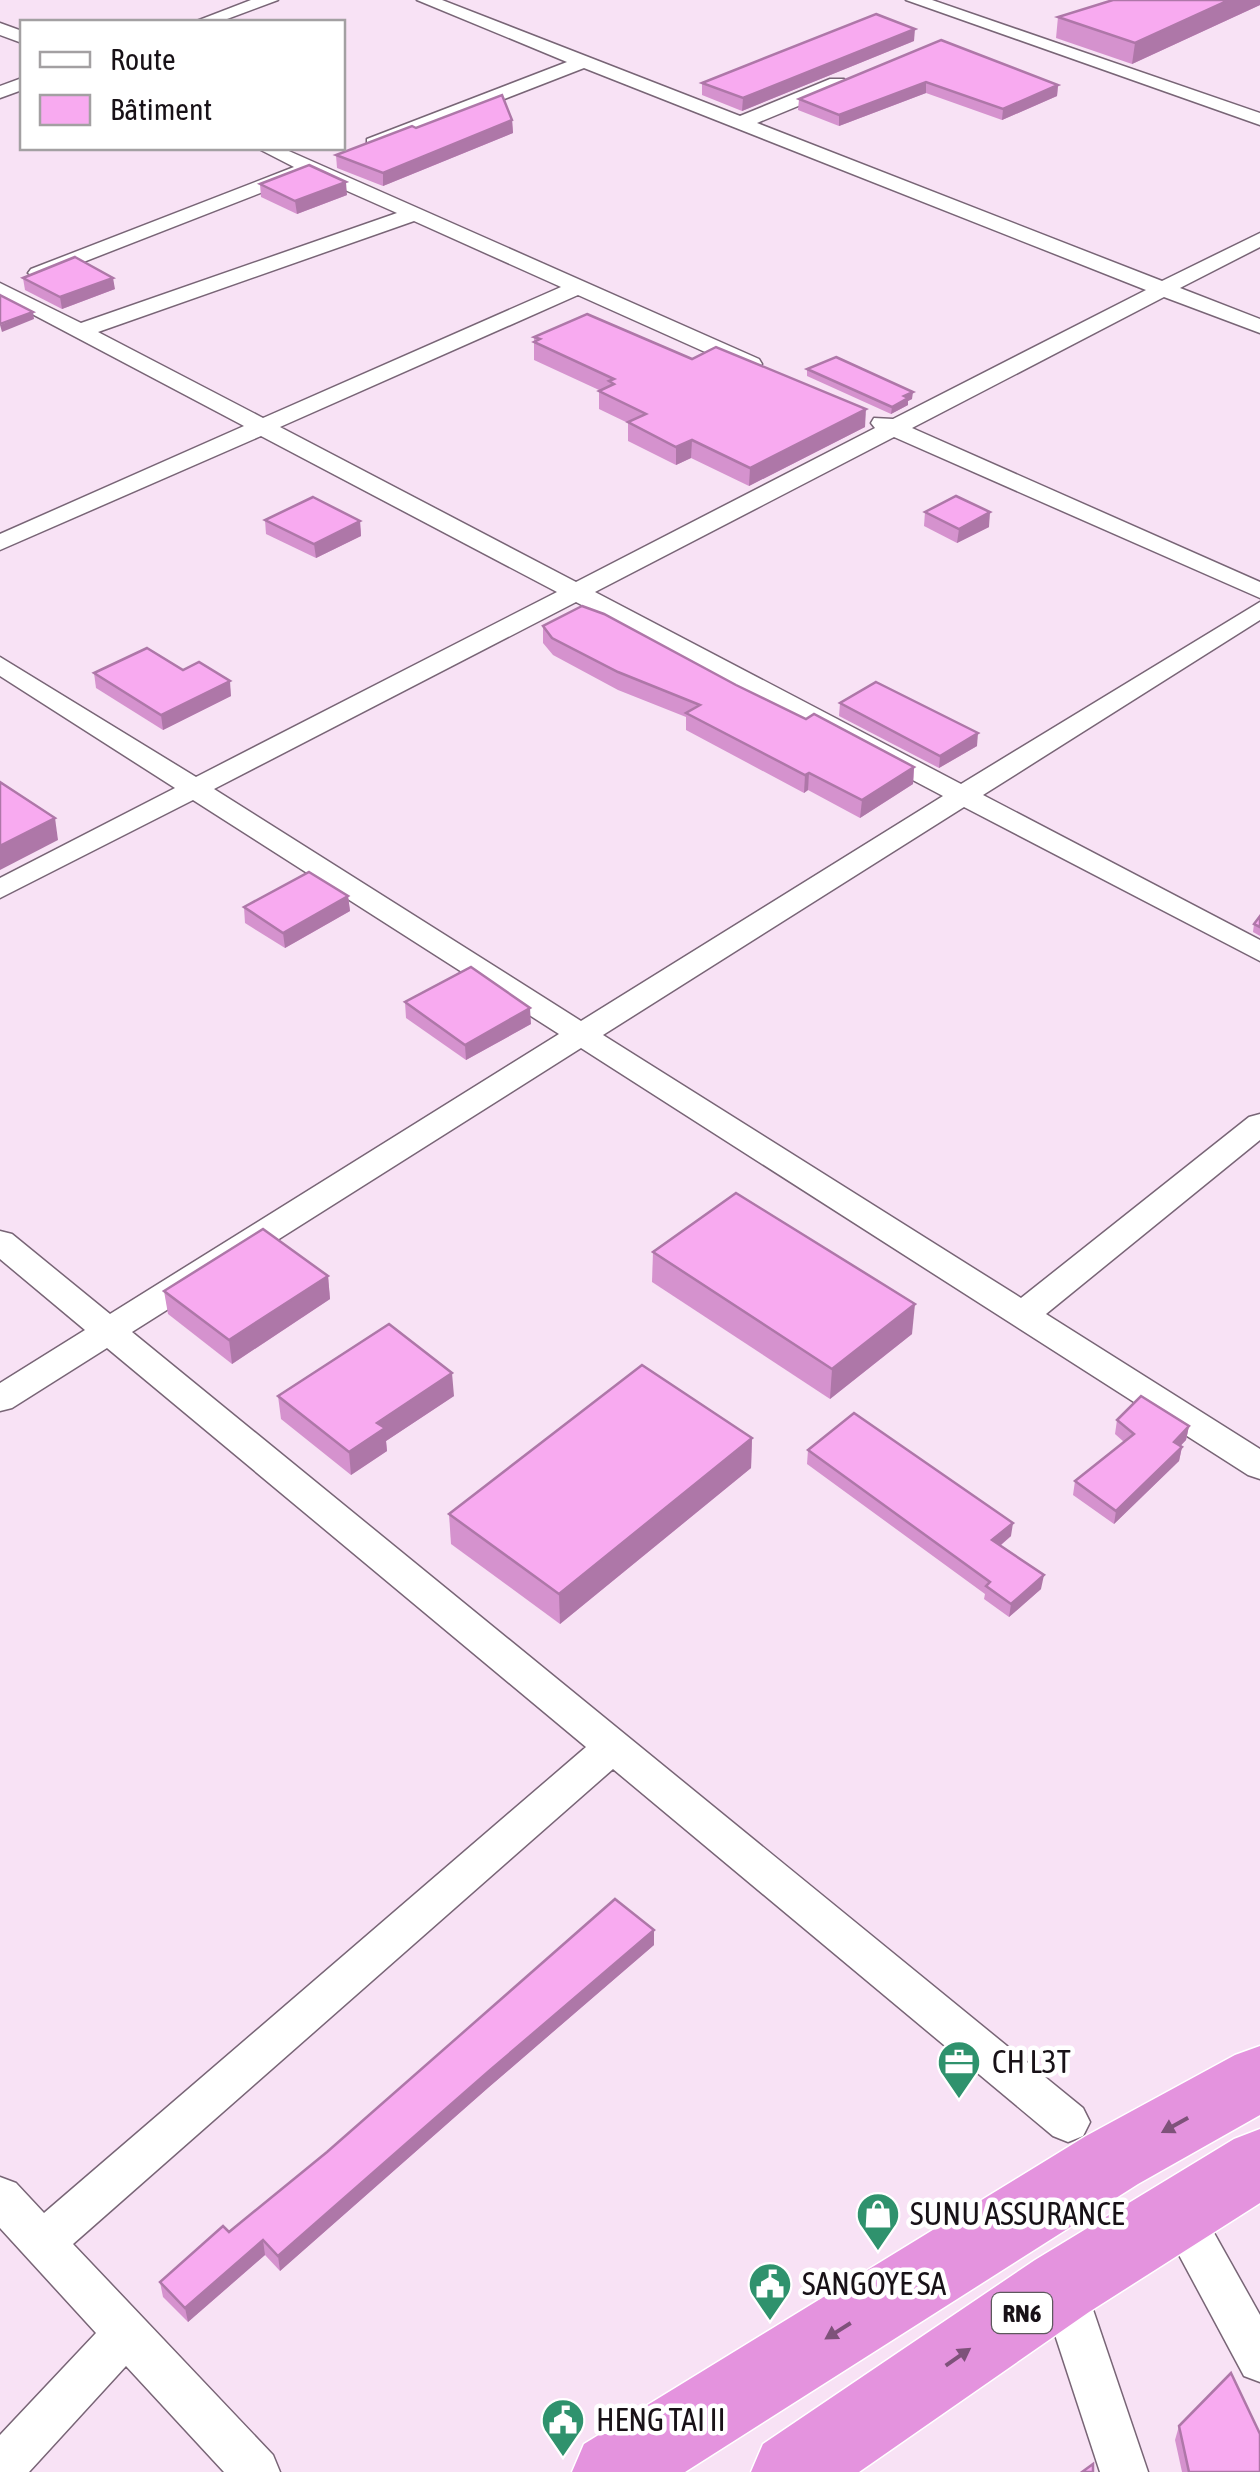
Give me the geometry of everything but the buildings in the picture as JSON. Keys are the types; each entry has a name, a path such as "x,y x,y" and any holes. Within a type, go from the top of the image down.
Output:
{"highway":[{"path":"612,2472 1112,2160 1260,2078"},
{"name":"RN6","path":"791,2472 1062,2286 1260,2163"}],"street":[{"path":"208,20 269,0"},
{"path":"426,0 1260,327"},
{"path":"915,0 1260,120"},
{"path":"948,38 983,23"},
{"path":"0,288 584,62"},
{"path":"740,123 861,73"},
{"path":"270,150 770,373"},
{"path":"79,331 415,214"},
{"path":"0,888 1260,239"},
{"path":"0,543 578,287"},
{"path":"0,288 1260,952"},
{"path":"858,412 1260,592"},
{"path":"0,1399 1260,609"},
{"path":"0,665 1260,1466"},
{"path":"1022,1315 1260,1124"},
{"path":"0,1242 1068,2122"},
{"path":"42,2242 613,1746"},
{"path":"0,2198 256,2472"},
{"path":"1179,2214 1260,2360"},
{"path":"1062,2286 1124,2472"},
{"path":"0,2469 126,2333"}],"place":[{"name":"CH L3T","path":"959,2100"},
{"name":"SUNU ASSURANCE","path":"878,2252"},
{"name":"SANGOYE SA","path":"770,2322"},
{"name":"HENG TAI II","path":"563,2458"}]}
